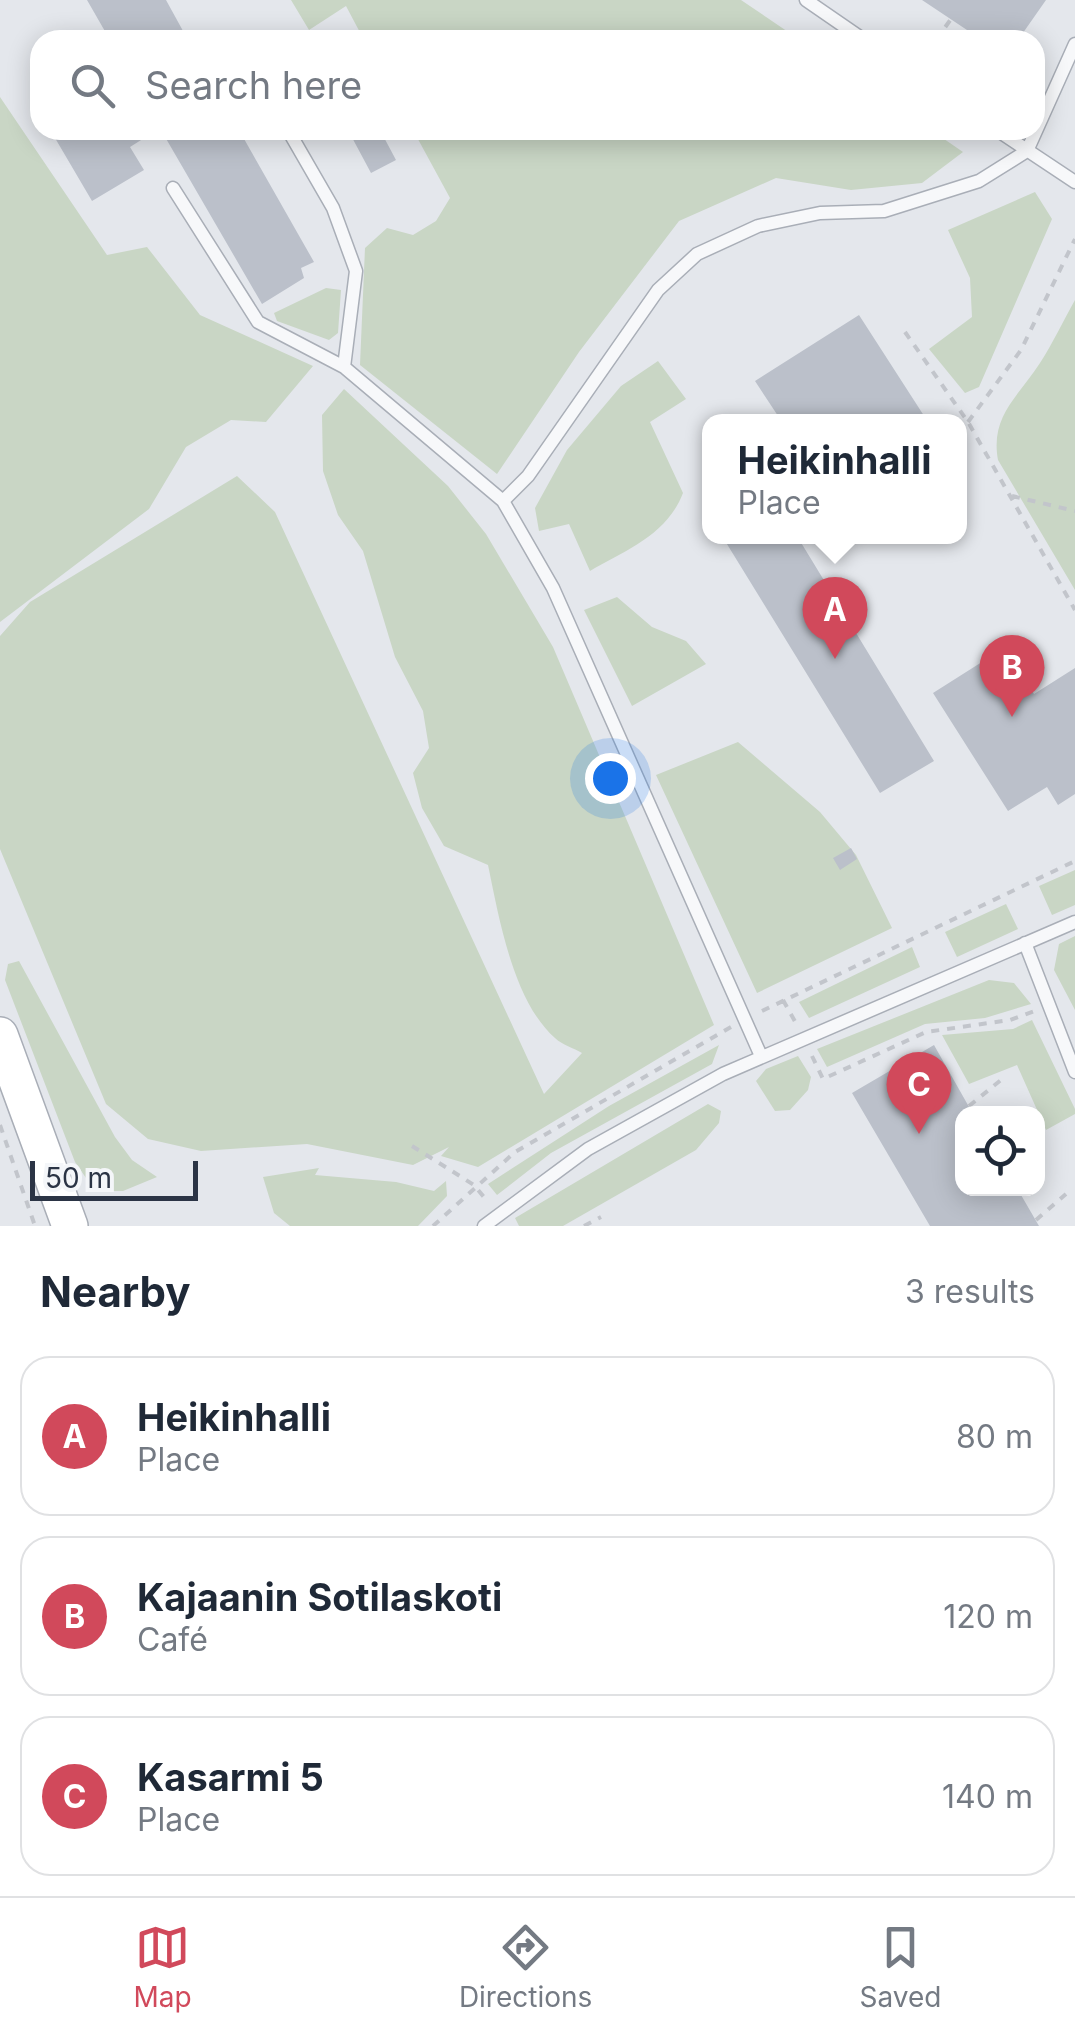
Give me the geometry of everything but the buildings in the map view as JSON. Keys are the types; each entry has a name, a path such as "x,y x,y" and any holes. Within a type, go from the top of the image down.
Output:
{"street":[{"path":"0,1036 70,1226"}],"lane":[{"path":"806,0 850,30"},
{"path":"1045,112 1075,44"},
{"path":"294,140 332,208 356,271 344,367"},
{"path":"1012,140 1075,182"},
{"path":"503,501 528,476 658,290 697,254 758,226 820,213 884,211 916,203 979,181 1028,151 1033,140"},
{"path":"173,188 258,322 344,367 503,501 553,588 761,1056"},
{"path":"484,1226 588,1149 761,1056 1075,922"},
{"path":"1025,943 1075,1072"}],"path":[{"path":"943,30 950,19"},
{"path":"1075,239 1021,350 968,422 1075,610"},
{"path":"905,332 962,414"},
{"path":"1012,496 1075,511"},
{"path":"783,1000 823,1079 926,1032 1010,1020 1050,1006"},
{"path":"969,1106 1001,1080"},
{"path":"0,1125 35,1226"},
{"path":"412,1146 474,1186 499,1215"},
{"path":"1036,1220 1066,1194"},
{"path":"584,1226 601,1217"}],"green space":[{"path":"291,0 741,0 785,30 359,30 346,6 309,30"},
{"path":"0,97 107,255 147,247 200,315 313,366 266,422 231,420 186,447 149,509 0,622"},
{"path":"418,140 946,140 963,152 922,183 851,190 776,178 679,221 579,352 497,474 360,365 365,248 387,228 413,235 436,221 450,198"},
{"path":"1035,192 1052,219 979,387 965,393 929,349 972,317 970,278 948,230"},
{"path":"326,288 341,290 338,333 329,340 277,321 274,313"},
{"path":"1075,300 1075,590 998,460 997,445 1002,419 1045,355"},
{"path":"658,361 686,399 650,422 683,493 656,531 590,571 569,524 539,531 535,508 567,450 621,386"},
{"path":"344,389 448,486 486,534 553,647 714,1025 478,1167 441,1156 449,1147 413,1165 307,1144 201,1151 148,1139 106,1104 0,849 0,636 30,602 237,476 275,512 544,1094 582,1053 555,1038 528,1003 510,958 488,865 444,846 422,808 413,773 429,748 423,711 395,657 363,551 338,515 323,471 322,415"},
{"path":"617,597 652,627 686,641 706,664 632,706 584,610"},
{"path":"738,742 820,812 856,855 892,928 757,993 656,775"},
{"path":"1075,870 1075,905 1052,915 1039,886"},
{"path":"1006,904 1018,929 957,957 945,932"},
{"path":"1075,936 1075,1010 1054,970 1059,944"},
{"path":"912,947 920,967 809,1018 799,1002"},
{"path":"19,961 115,1137 132,1160 157,1177 123,1191 95,1191 75,1162 5,980 8,964"},
{"path":"989,980 1014,983 1031,1004 985,1018 925,1024 827,1067 817,1049"},
{"path":"1032,1020 1075,1109 1075,1114 1046,1130 1045,1106 1035,1106 1017,1065 969,1084 942,1035 1013,1029"},
{"path":"719,1045 712,1064 551,1153 497,1195 488,1184 609,1106"},
{"path":"798,1056 811,1077 808,1090 790,1110 775,1111 756,1081 766,1069"},
{"path":"708,1104 721,1111 719,1123 696,1150 563,1226 519,1226 515,1218"},
{"path":"319,1168 315,1175 396,1182 434,1191 446,1181 447,1196 418,1226 290,1226 274,1213 263,1177"}],"place":[{"name":"Heikinhalli","path":"835,659"},
{"name":"Kajaanin Sotilaskoti","path":"1012,717"},
{"name":"Kasarmi 5","path":"919,1134"}]}
